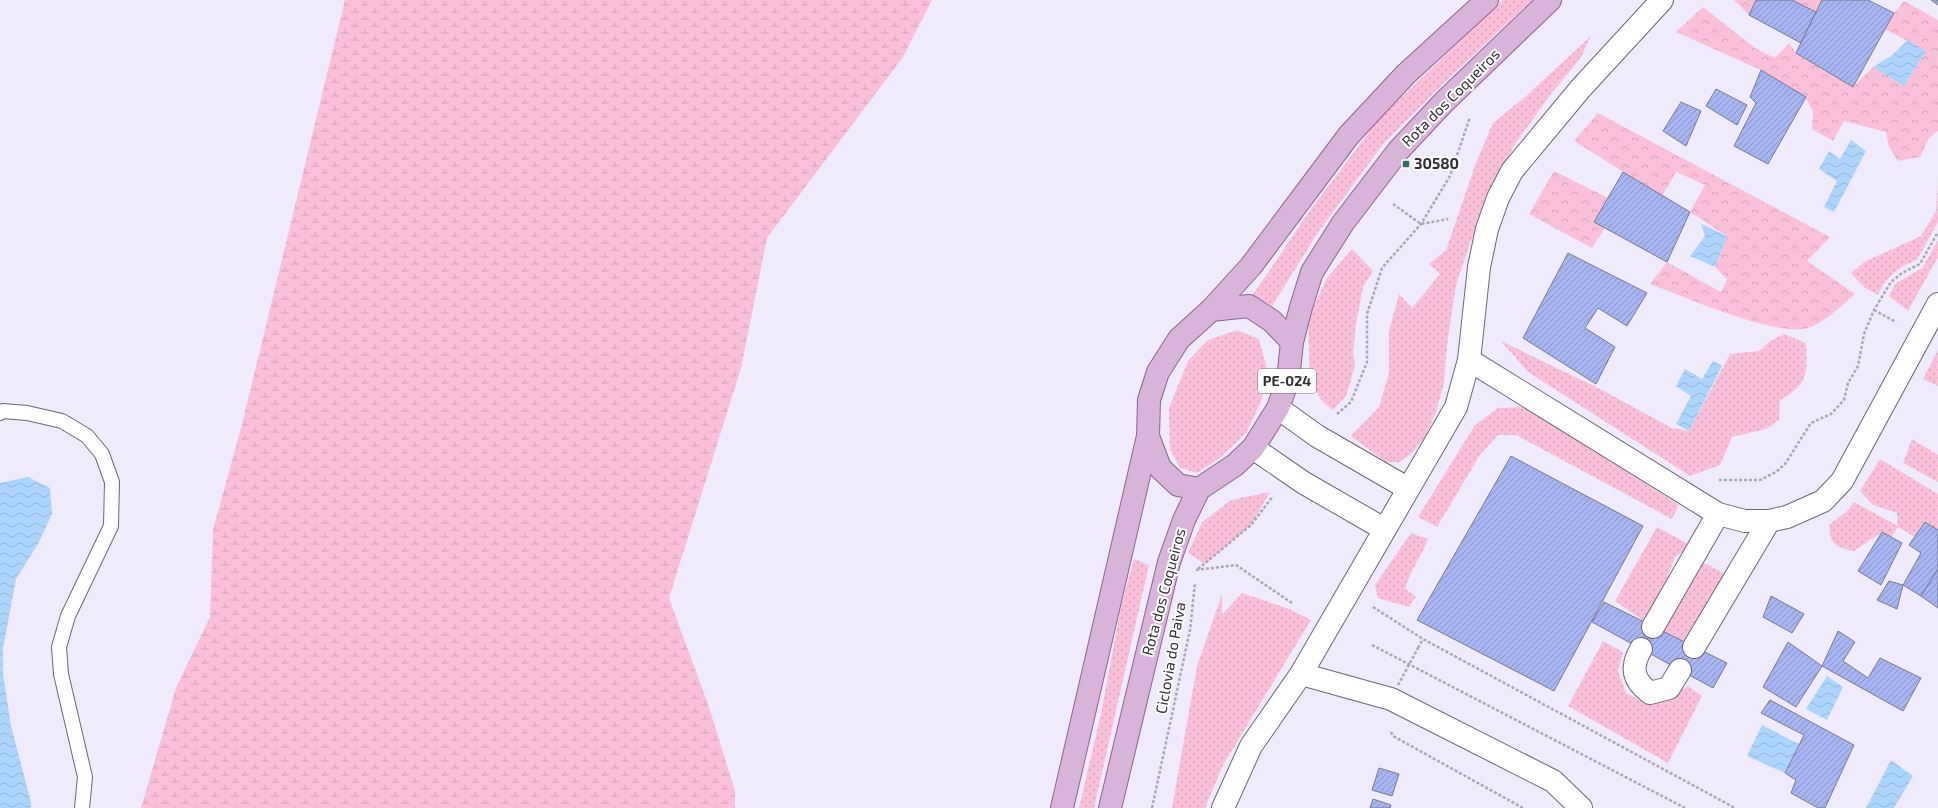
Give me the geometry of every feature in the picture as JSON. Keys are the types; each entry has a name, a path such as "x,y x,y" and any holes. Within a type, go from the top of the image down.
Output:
{"main road":[{"path":"1062,808 1148,436 1149,400 1158,372 1179,339 1211,310 1251,266 1349,135 1406,74 1487,0"},
{"name":"Rota dos Coqueiros","path":"1110,808 1169,562 1184,520 1200,490 1235,465 1253,448 1278,408 1288,380 1292,342 1300,307 1312,272 1343,223 1398,151 1444,102 1550,0"},
{"path":"1211,310 1249,306 1272,321 1292,342"},
{"path":"1148,436 1160,468 1178,485 1200,490"}],"street":[{"path":"1223,808 1251,746 1300,674 1456,406 1469,360 1473,308 1484,244 1498,198 1512,171 1581,88 1662,0"},
{"path":"1469,360 1718,514 1745,521 1769,522 1804,511 1823,501 1842,481 1938,304"},
{"path":"1278,408 1314,434 1407,488"},
{"path":"1253,448 1291,474 1384,529"},
{"path":"1653,627 1718,514"},
{"path":"1694,647 1769,522"},
{"path":"1641,649 1635,658 1634,675 1641,686 1650,693 1669,688 1680,670"},
{"path":"1300,674 1391,699 1553,781 1581,808"}],"lane":[{"path":"0,413 3,411 27,413 62,421 87,436 102,454 112,482 111,526 68,616 59,647 61,674 85,777 82,808"}],"path":[{"path":"1314,434 1351,402 1367,362 1367,314 1382,268 1422,224 1450,176 1473,109"},
{"path":"1369,188 1422,224 1448,219"},
{"path":"1697,501 1718,480 1760,480 1776,472 1785,464 1812,423 1831,414 1844,400 1848,383 1858,366 1864,334 1874,310 1891,282 1902,273 1920,264 1938,232"},
{"name":"Ciclovia do Paiva","path":"1152,808 1190,630 1196,570 1251,525 1291,474"},
{"path":"1349,592 1423,639 1735,808"},
{"path":"1398,685 1423,639"},
{"path":"1372,644 1685,808"}],"green space":[{"path":"345,0 932,0 903,57 767,238 741,368 669,598 709,707 735,791 735,808 141,808 176,688 210,617 213,530 242,424"},
{"path":"1503,0 1532,0 1450,77 1384,143 1319,231 1272,306 1252,296 1309,212 1379,119"},
{"path":"1734,0 1756,0 1749,15"},
{"path":"1792,0 1822,0 1816,12"},
{"path":"1904,1 1938,20 1938,131 1929,138 1920,157 1898,161 1889,147 1886,132 1844,121 1833,141 1812,129 1813,111 1805,97 1761,70 1676,32 1703,7 1755,48 1775,58 1789,43 1796,53 1853,87 1873,67 1904,86 1926,51 1885,29 1894,13"},
{"path":"1591,36 1580,59 1550,95 1513,147 1470,243 1456,285 1447,345 1444,383 1436,412 1425,437 1411,454 1400,462 1386,462 1351,436 1379,407 1389,373 1389,331 1399,294 1412,308 1440,274 1429,264 1446,250 1476,163 1493,123 1525,97"},
{"path":"1598,113 1830,237 1807,261 1855,294 1840,308 1823,320 1811,327 1797,329 1778,327 1732,315 1650,284 1667,262 1721,292 1727,279 1715,267 1727,236 1690,212 1705,185 1676,172 1662,196 1574,141"},
{"path":"1554,171 1608,198 1594,221 1605,228 1592,248 1529,214"},
{"path":"1938,182 1938,222 1917,260 1899,269 1889,277 1878,295 1865,288 1851,273 1864,262 1921,236 1936,211"},
{"path":"1938,240 1938,257 1908,311 1889,296 1895,284 1922,268"},
{"path":"1352,249 1373,271 1363,287 1356,324 1353,353 1355,366 1346,396 1333,410 1322,401 1310,382 1308,318 1327,278"},
{"path":"1237,330 1259,339 1267,369 1261,402 1246,433 1221,457 1197,473 1180,468 1170,449 1169,408 1188,361 1208,340"},
{"path":"1784,334 1806,343 1806,370 1801,383 1796,389 1780,400 1779,420 1766,429 1732,437 1720,465 1690,476 1528,372 1501,341 1600,389 1672,428 1689,431 1730,354 1759,351 1770,341"},
{"path":"1938,350 1938,386 1923,379"},
{"path":"1524,407 1679,505 1672,519 1516,435 1498,435 1480,455 1437,527 1418,517 1475,425 1498,408"},
{"path":"1912,439 1938,455 1938,482 1903,463"},
{"path":"1880,459 1938,494 1938,530 1925,522 1915,537 1898,527 1891,537 1882,532 1854,551 1842,548 1834,544 1830,536 1830,524 1847,511 1854,502 1898,526 1897,513 1873,505 1860,491"},
{"path":"1270,492 1251,525 1205,564 1188,553 1202,522 1231,500"},
{"path":"1657,527 1692,546 1675,557 1661,594 1647,623 1615,601"},
{"path":"1411,533 1428,539 1405,589 1416,596 1409,607 1378,598 1375,585"},
{"path":"1134,559 1149,565 1094,808 1079,808 1101,714 1121,607"},
{"path":"1702,562 1726,574 1684,642 1663,631"},
{"path":"1242,593 1289,609 1311,620 1223,765 1205,808 1172,808 1197,666 1222,594 1222,615"},
{"path":"1603,641 1623,652 1618,671 1626,693 1647,704 1665,701 1688,686 1702,696 1668,763 1568,706"}],"water":[{"path":"1908,40 1926,51 1904,86 1873,67 1891,56"},
{"path":"1851,140 1866,151 1834,212 1824,207 1837,181 1819,169 1829,151 1840,159"},
{"path":"1701,224 1727,236 1715,267 1690,256 1705,236"},
{"path":"1713,361 1722,366 1689,431 1676,424 1691,396 1676,386 1685,369 1702,379"},
{"path":"28,477 50,488 52,514 38,544 16,579 3,648 3,674 11,726 31,802 31,808 0,808 0,483"},
{"path":"1827,676 1843,687 1827,720 1806,709"},
{"path":"1762,725 1799,744 1785,773 1747,756"},
{"path":"1891,760 1913,776 1894,808 1866,808"}],"building":[{"path":"1756,0 1792,0 1816,12 1801,43 1749,15"},
{"path":"1822,0 1868,0 1894,13 1853,87 1796,53"},
{"path":"1931,0 1938,0 1938,5"},
{"path":"1761,70 1806,97 1768,164 1734,146 1756,103 1750,97"},
{"path":"1716,89 1747,105 1737,125 1706,106"},
{"path":"1681,102 1701,111 1686,146 1663,131"},
{"path":"1623,172 1690,212 1667,262 1594,222"},
{"path":"1568,253 1647,293 1627,326 1598,308 1585,328 1615,347 1596,384 1523,338"},
{"path":"1511,456 1643,526 1554,691 1417,620"},
{"path":"1925,522 1938,530 1938,569 1921,596 1903,585 1921,553 1909,545"},
{"path":"1882,532 1902,543 1881,585 1858,571"},
{"path":"1938,569 1938,608 1921,596"},
{"path":"1889,581 1903,585 1897,609 1877,600"},
{"path":"1771,596 1804,614 1792,633 1763,617"},
{"path":"1604,602 1727,663 1713,688 1592,622"},
{"path":"1838,631 1855,642 1843,661 1868,678 1880,658 1921,678 1903,711 1822,666"},
{"path":"1788,642 1822,666 1796,707 1763,687"},
{"path":"1770,700 1854,745 1825,808 1818,808 1791,793 1796,780 1785,773 1804,735 1761,713"},
{"path":"1379,768 1399,774 1392,796 1372,790"},
{"path":"1373,799 1391,805 1390,808 1370,808"}],"place":[{"name":"30580","path":"1406,164"}]}
